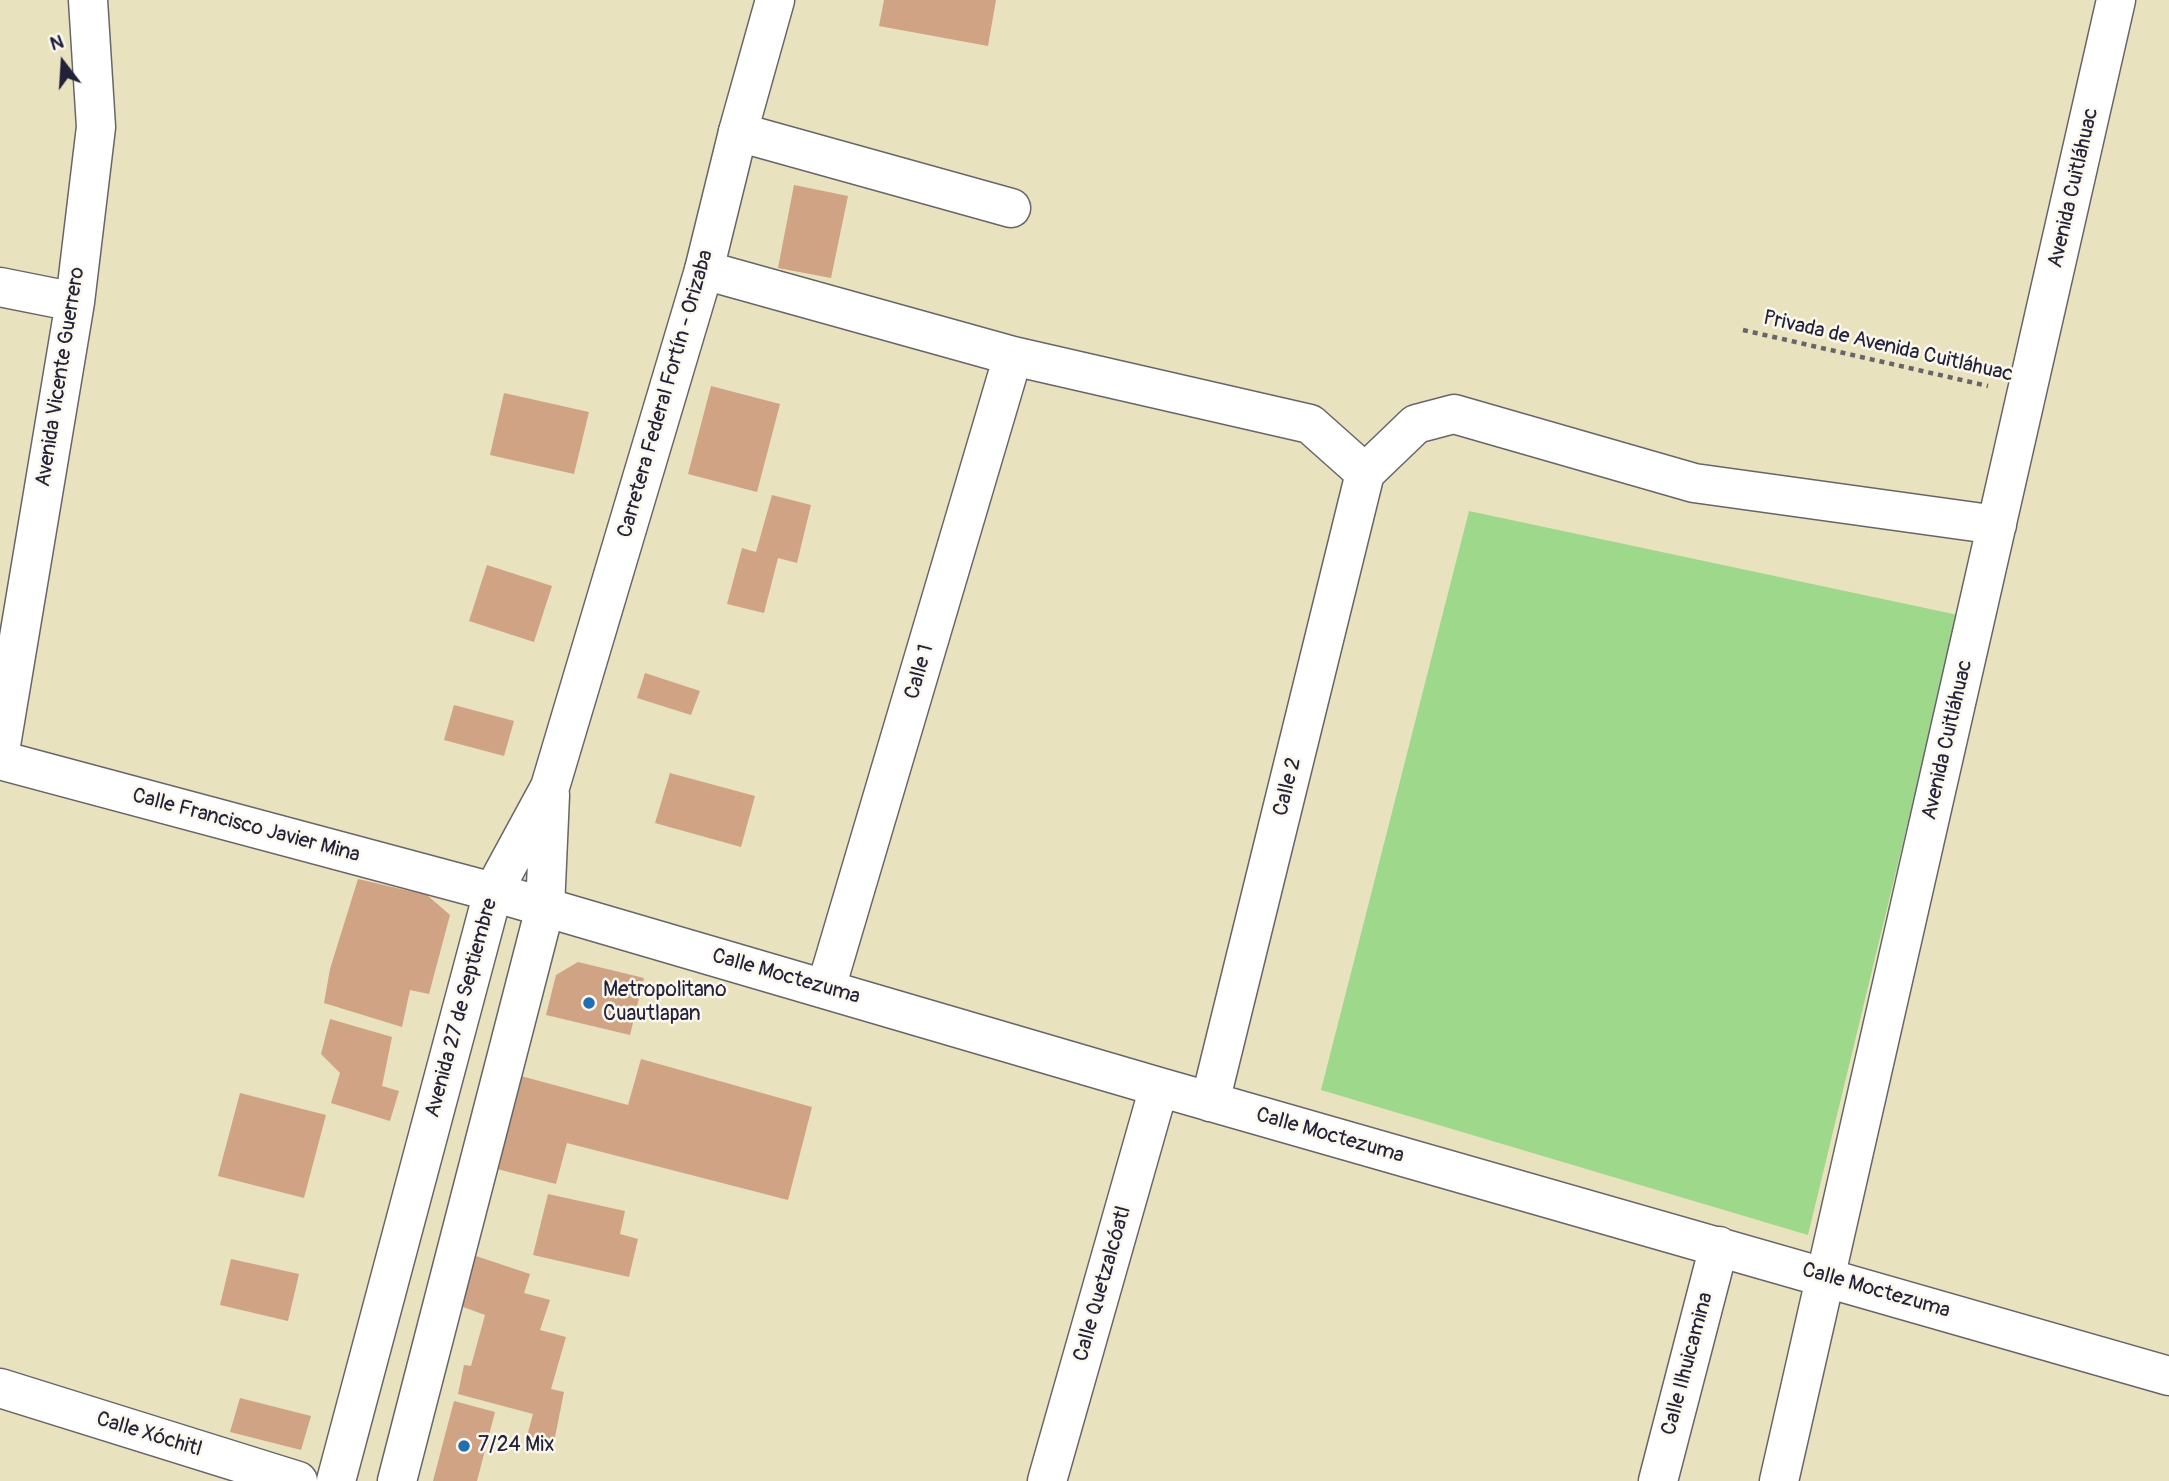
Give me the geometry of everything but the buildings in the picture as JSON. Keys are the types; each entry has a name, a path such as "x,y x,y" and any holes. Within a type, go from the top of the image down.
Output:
{"street":[{"name":"Avenida Vicente Guerrero","path":"0,751 75,302 96,127 88,0"},
{"name":"Carretera Federal Fortín - Orizaba","path":"550,787 704,270 738,132 775,0"},
{"name":"Avenida Cuitláhuac","path":"1779,1481 2116,0"},
{"path":"738,132 1011,208"},
{"path":"704,270 1013,356 1310,424 1365,473 1416,424 1454,414 1694,483 1997,525"},
{"path":"0,287 75,302"},
{"name":"Calle 1","path":"826,988 1013,356"},
{"name":"Calle 2","path":"1210,1102 1365,473"},
{"name":"Calle Francisco Javier Mina","path":"0,760 493,892"},
{"path":"397,1481 545,908 550,787"},
{"name":"Avenida 27 de Septiembre","path":"335,1481 493,892 550,787"},
{"name":"Calle Moctezuma","path":"493,892 1210,1102 2169,1376"},
{"name":"Calle Quetzalcóatl","path":"1047,1481 1159,1087"},
{"name":"Calle Ilhuicamina","path":"1658,1481 1719,1246"},
{"name":"Calle Xóchitl","path":"0,1388 298,1481"}],"path":[{"name":"Privada de Avenida Cuitláhuac","path":"1744,330 2026,395"}],"green space":[{"path":"1469,511 1958,615 1808,1235 1321,1090"}],"place":[{"name":"Metropolitano Cuautlapan","path":"589,1003"},
{"name":"7/24 Mix","path":"464,1446"}]}
